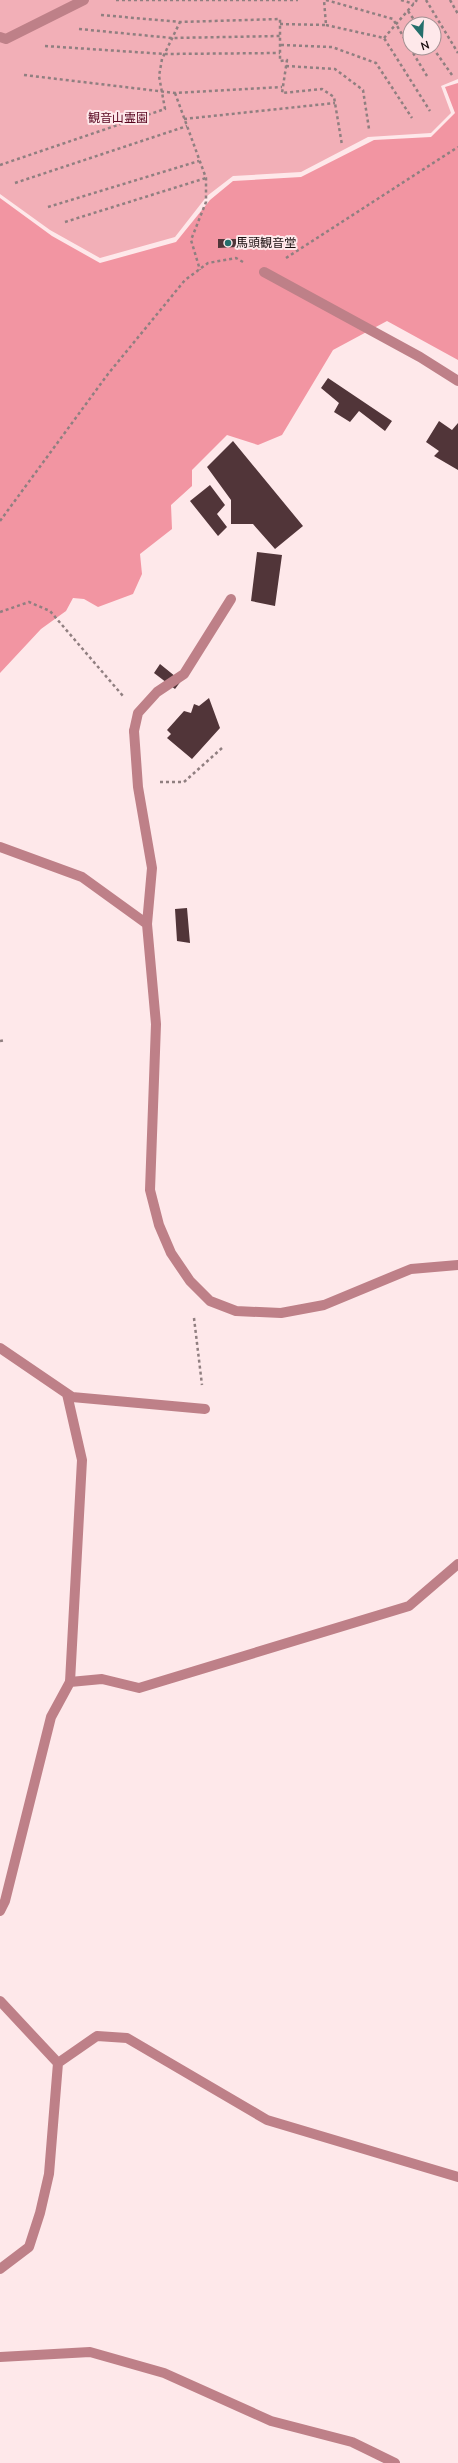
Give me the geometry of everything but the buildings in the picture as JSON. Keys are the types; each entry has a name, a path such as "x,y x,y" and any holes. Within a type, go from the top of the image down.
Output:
{"street":[{"path":"3,38 84,0"},
{"path":"264,272 420,357 458,381"},
{"path":"231,599 184,674 157,692 138,713 134,731 138,783 152,868 147,924 156,1024 150,1190 159,1225 171,1253 190,1282 210,1301 236,1311 281,1313 324,1305 411,1269 458,1265"},
{"path":"0,847 82,877 147,924"},
{"path":"0,1348 72,1397 205,1409"},
{"path":"0,1911 5,1901 51,1717 70,1682 82,1460 67,1394"},
{"path":"70,1682 102,1679 139,1688 402,1609 409,1606 458,1564"},
{"path":"0,2001 58,2063 49,2174 40,2213 29,2247 0,2269"},
{"path":"58,2063 97,2036 127,2038 267,2120 458,2177"},
{"path":"0,2357 90,2352 164,2373 270,2421 352,2442 395,2463"}],"path":[{"path":"116,0 298,0"},
{"path":"326,25 325,0 393,19 402,35"},
{"path":"401,0 414,4"},
{"path":"384,38 417,0"},
{"path":"426,0 458,53"},
{"path":"450,0 458,14"},
{"path":"408,11 411,16"},
{"path":"92,14 180,22 280,19 280,61 286,60 282,93 322,89 334,97 342,145"},
{"path":"0,165 165,109 159,76 165,54 180,22"},
{"path":"280,24 326,25 384,38 430,111"},
{"path":"78,29 172,38 280,36"},
{"path":"281,45 332,47 376,63 412,118"},
{"path":"37,46 165,54 280,53"},
{"path":"415,56 428,76"},
{"path":"439,56 452,75"},
{"path":"286,66 335,69 363,90 369,129"},
{"path":"24,75 175,93 282,87"},
{"path":"175,93 206,178 206,202 191,240 200,270"},
{"path":"184,119 335,103"},
{"path":"15,183 187,126"},
{"path":"0,521 108,374 185,280 208,263 236,258 264,272 458,147"},
{"path":"48,207 199,160"},
{"path":"65,222 206,178"},
{"path":"0,612 29,602 50,611 138,713"},
{"path":"138,783 184,782 222,748"},
{"path":"0,1041 5,1040"},
{"path":"199,1290 193,1314 205,1409"}],"green space":[{"name":"観音山霊園","path":"0,0 458,0 458,79 441,86 451,113 431,133 368,137 301,172 233,176 207,196 175,237 100,258 50,230 0,194"}],"shaded area":[{"path":"458,83 458,360 387,321 333,350 282,435 258,445 227,435 192,470 192,486 171,505 172,529 140,554 142,574 133,594 98,607 84,599 73,598 66,611 41,629 0,673 0,198 52,236 100,263 176,242 210,200 233,181 301,177 374,140 431,137 455,113 445,87"}],"place":[{"name":"馬頭観音堂","path":"228,243"}]}
